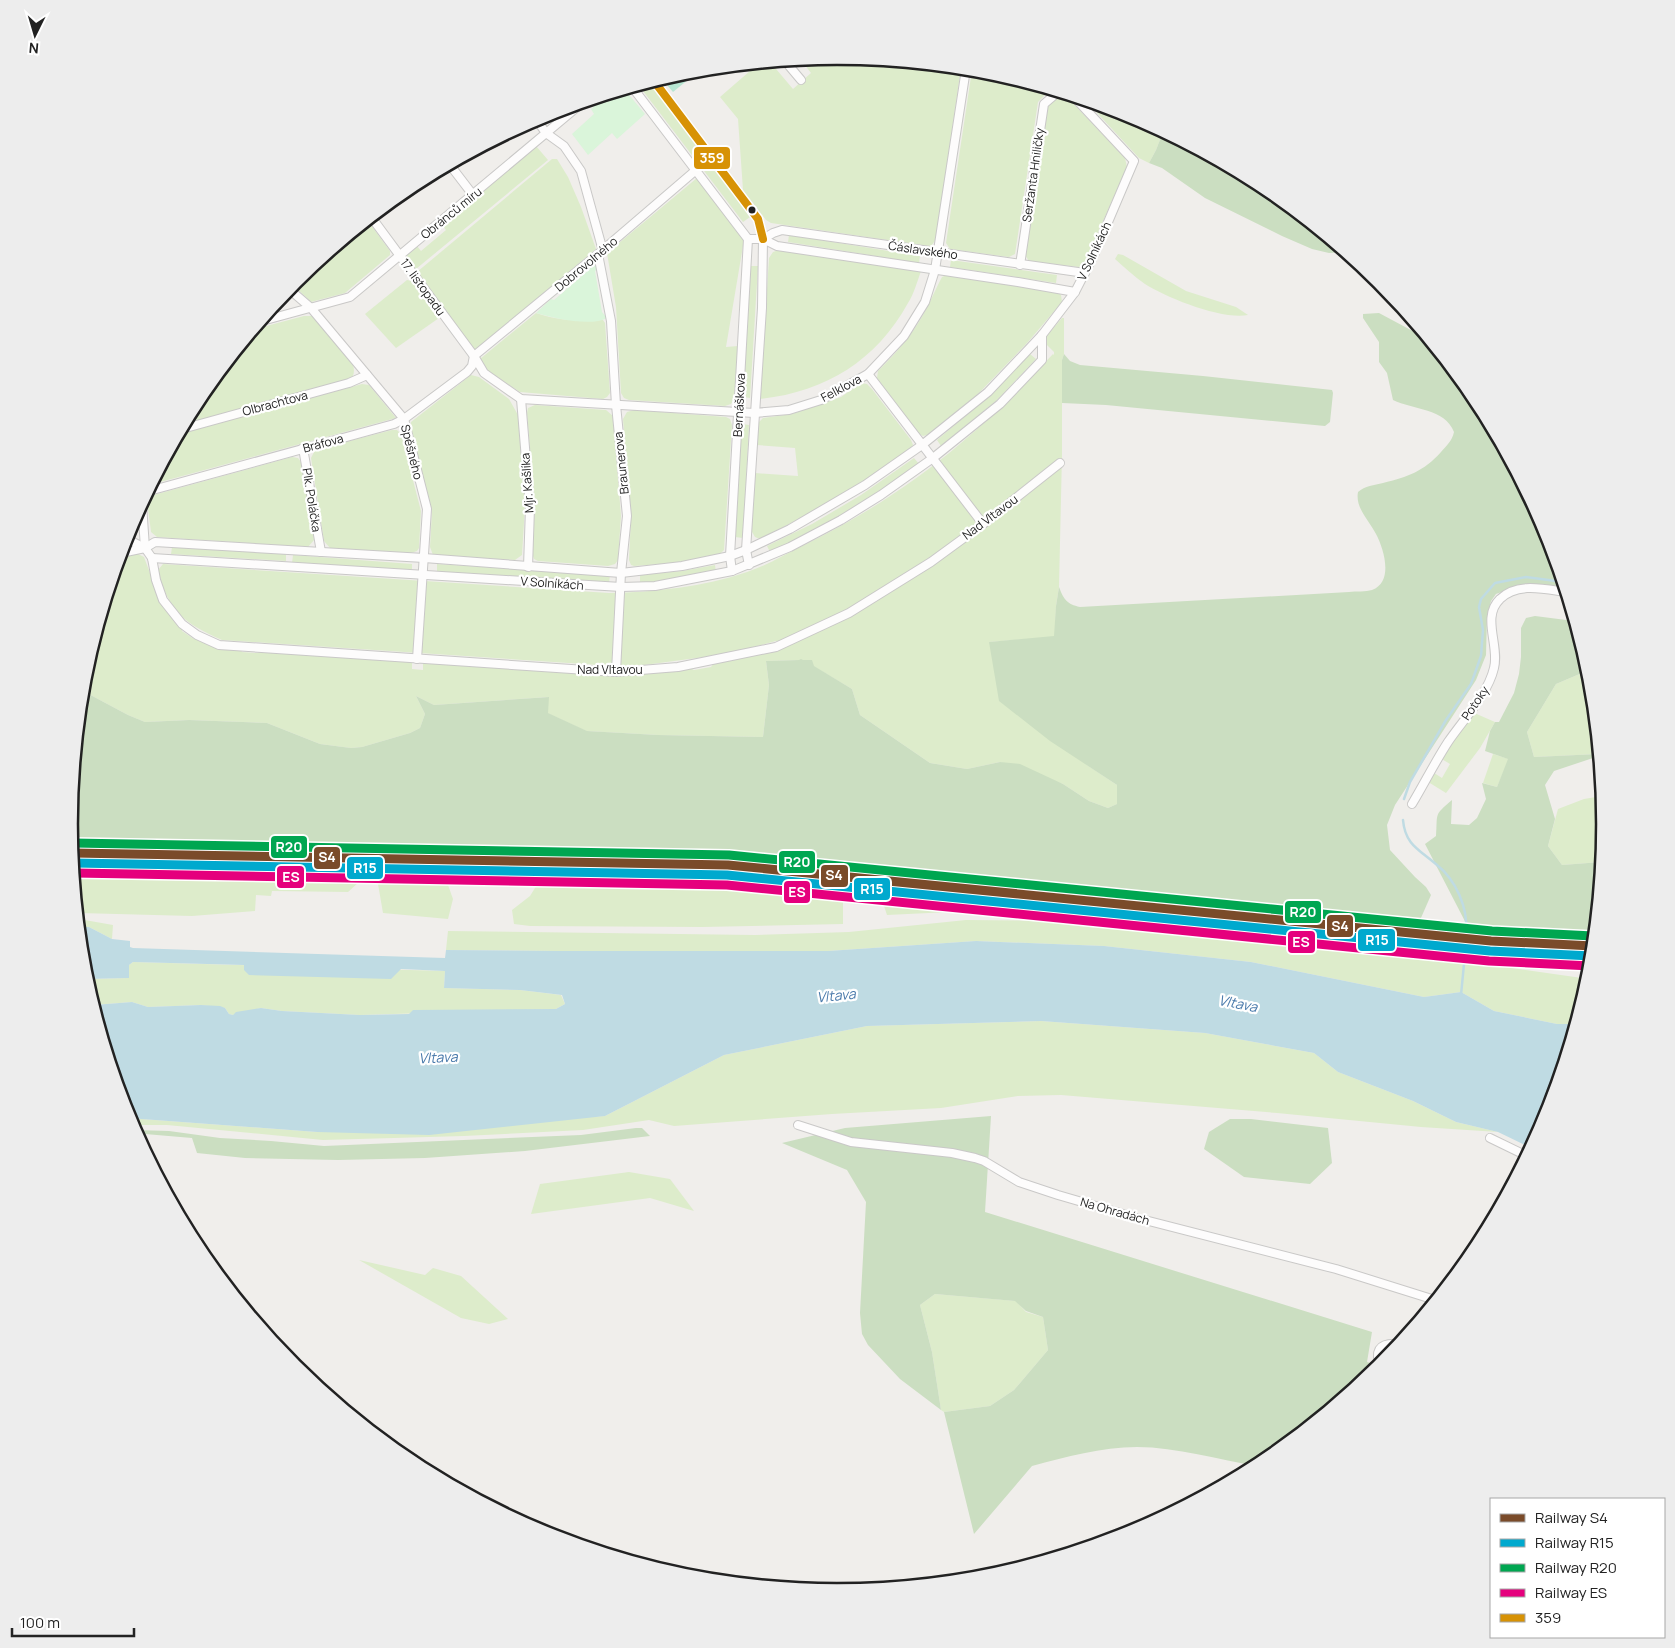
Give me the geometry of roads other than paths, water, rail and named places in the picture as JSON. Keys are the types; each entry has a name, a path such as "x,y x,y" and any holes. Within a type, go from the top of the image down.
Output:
{"street":[{"path":"789,67 801,80"},
{"name":"Felklova","path":"521,399 754,413 789,410 821,400 868,374 904,336 925,302 935,270 965,76"},
{"name":"Bernáškova","path":"659,87 758,219 763,240 762,308 746,550 749,565"},
{"path":"636,92 748,239"},
{"name":"Seržanta Hniličky","path":"1020,264 1044,104 1053,97"},
{"name":"V Solníkách","path":"130,551 145,548 155,542 424,558 621,573 652,570 730,556 746,550 790,529 831,506 922,445 988,392 1042,335 1074,292 1085,273 1134,161 1082,105"},
{"name":"Obránců míru","path":"271,319 350,297 566,116"},
{"name":"Braunerova","path":"541,126 546,132 564,146 582,171 600,253 611,321 626,516 616,672"},
{"path":"454,170 473,195"},
{"name":"Dobrovolného","path":"474,356 600,253 696,170"},
{"name":"17. listopadu","path":"375,222 474,356"},
{"name":"Čáslavského","path":"763,240 773,233 782,230 1085,273"},
{"name":"Čáslavského","path":"748,239 763,240 777,246 1074,292"},
{"name":"Bernáškova","path":"732,571 730,556 748,239"},
{"name":"Spěšného","path":"295,293 311,308 404,419 427,509 417,659"},
{"name":"V Solníkách","path":"152,558 621,587 655,586 732,571 790,547 841,520 881,496 933,458 1000,404 1042,360 1042,335"},
{"path":"474,356 484,373 521,399"},
{"name":"Bráfova","path":"156,490 394,424 404,419 467,372 472,366 474,356"},
{"path":"868,374 983,524"},
{"name":"Olbrachtova","path":"191,427 350,383 367,375"},
{"name":"Mjr. Kašlíka","path":"521,399 530,508 528,567"},
{"name":"Plk. Poláčka","path":"304,448 321,552"},
{"name":"Nad Vltavou","path":"152,558 156,580 163,600 172,612 182,624 197,635 219,645 616,672 678,667 776,648 849,612 931,562 983,524 1060,463"},
{"path":"143,519 145,548"},
{"path":"133,542 145,548 152,558"},
{"name":"Potoky","path":"1412,804 1424,779 1489,683 1495,667 1492,613 1496,604 1501,598 1521,588 1560,591"},
{"name":"Na Ohradách","path":"798,1125 851,1142 952,1152 975,1158 984,1161 1019,1182 1058,1195 1137,1218 1336,1269 1430,1298"},
{"path":"1490,1138 1521,1153"},
{"path":"1378,1357 1380,1348 1390,1343"}],"water":[{"name":"Vltava","path":"86,927 112,939 130,941 130,947 133,948 445,958 446,950 828,951 976,941 1104,946 1251,962 1424,997 1461,992 1494,1011 1557,1024 1570,1024 1539,1114 1525,1145 1498,1132 1456,1122 1413,1101 1338,1072 1314,1053 1205,1033 1041,1021 867,1026 724,1055 605,1116 429,1135 317,1132 138,1119 119,1068 100,1004 132,1002 148,1007 220,1006 233,1015 236,1012 261,1008 282,1011 360,1015 409,1014 413,1010 556,1009 565,1004 562,995 520,990 444,988 445,971 401,969 391,979 249,975 244,970 244,965 133,962 129,965 129,978 95,979"}],"waterway":[{"path":"1404,799 1410,782 1446,720 1471,684 1481,656 1483,630 1479,607 1481,599 1495,583 1526,577 1556,581"},
{"path":"1403,820 1404,828 1410,841 1419,851 1444,871 1455,886 1463,904 1466,931"},
{"path":"1461,995 1464,964"}],"rail line":[{"name":"R20","path":"79,843 729,855 1492,931 1588,936"},
{"name":"S4","path":"79,853 728,865 1491,941 1586,946"},
{"name":"R15","path":"80,863 727,875 1490,951 1585,956"},
{"name":"ES","path":"80,873 727,885 1489,961 1583,966"}]}
